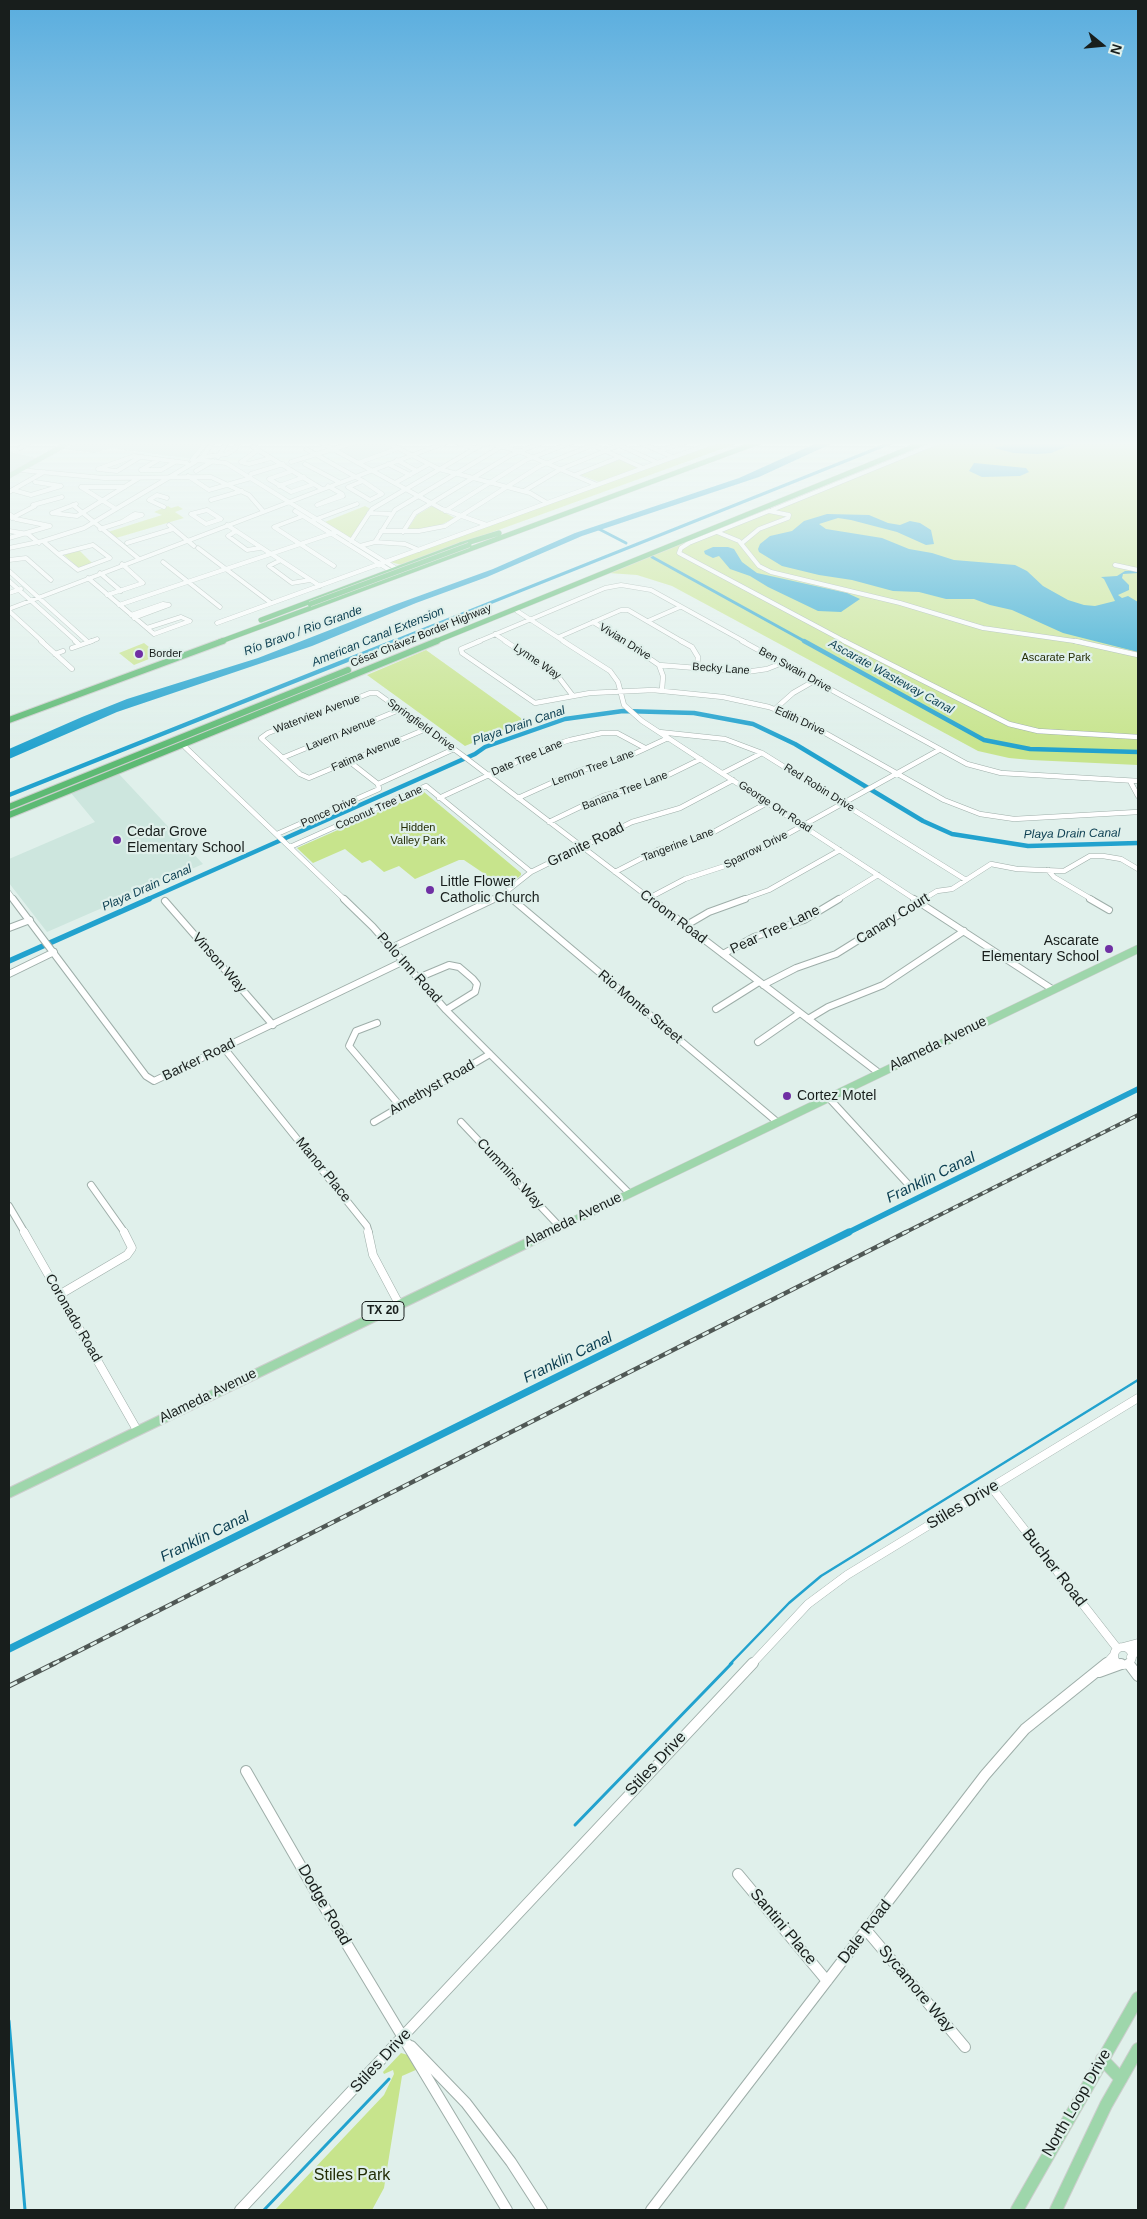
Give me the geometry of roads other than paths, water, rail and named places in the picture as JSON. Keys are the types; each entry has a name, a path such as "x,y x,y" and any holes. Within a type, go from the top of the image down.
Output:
{"highway":[{"path":"9,715 378,576 391,568 462,546"},
{"path":"253,623 468,546"},
{"path":"9,720 480,546"},
{"name":"César Chávez Border Highway","path":"9,807 655,546"},
{"name":"César Chávez Border Highway","path":"9,815 670,546"},
{"path":"362,589 391,568 452,556"}],"main road":[{"name":"Alameda Avenue","path":"9,1493 776,1121 1138,949"},
{"name":"North Loop Drive","path":"1017,2210 1138,1998"},
{"name":"North Loop Drive","path":"1056,2210 1121,2079 1138,2049"},
{"path":"1102,2059 1121,2079"}],"street":[{"path":"49,546 80,570 110,558 94,546"},
{"path":"60,554 91,546"},
{"path":"122,546 138,558"},
{"path":"72,669 9,610 172,546"},
{"path":"194,546 271,603"},
{"path":"241,546 247,550 260,548"},
{"path":"257,546 318,586"},
{"path":"119,605 294,546"},
{"path":"301,546 334,566"},
{"path":"349,546 380,564 391,568"},
{"path":"360,546 391,568"},
{"path":"409,546 419,550"},
{"path":"391,568 419,550 431,546"},
{"path":"686,546 679,553 685,558 942,692 1021,727 1058,732 1138,738"},
{"path":"744,546 759,566 771,572 900,602 983,628 1072,640 1138,655"},
{"path":"9,560 26,558 61,588"},
{"path":"279,561 269,566 293,583 308,580"},
{"path":"163,562 220,607"},
{"path":"107,595 143,583 122,564"},
{"path":"217,623 380,564"},
{"path":"1115,565 1138,570"},
{"path":"9,570 88,642"},
{"path":"100,573 121,591"},
{"path":"86,578 154,634 160,634 190,621 181,617 147,628"},
{"path":"9,582 80,645"},
{"name":"Ben Swain Drive","path":"461,650 605,588 620,585 646,588 938,750 967,764 1001,773 1138,781"},
{"path":"9,593 27,587"},
{"path":"163,604 169,605 133,617 163,604"},
{"path":"648,620 680,607"},
{"path":"559,637 626,610 648,620 692,647 698,657 697,667"},
{"name":"George Orr Road","path":"517,611 610,671 617,680 628,710 659,732 1052,989"},
{"path":"52,621 60,618"},
{"name":"Vivian Drive","path":"593,622 646,654 659,665 663,676 662,690"},
{"name":"Lynne Way","path":"495,634 557,675 573,696"},
{"path":"72,648 97,639"},
{"name":"Edith Drive","path":"461,650 462,653 535,702 620,691 662,690 737,699 775,709 802,720 954,805 992,817 1026,819 1138,812"},
{"path":"55,654 63,651"},
{"name":"Becky Lane","path":"659,665 753,672 782,663"},
{"path":"775,709 793,693 814,681"},
{"name":"Springfield Drive","path":"373,692 380,694 468,760"},
{"name":"Waterview Avenue","path":"282,758 261,740 262,736 373,692"},
{"name":"Lavern Avenue","path":"282,758 399,710"},
{"name":"Fatima Avenue","path":"282,758 306,778 350,762 426,729"},
{"name":"Red Robin Drive","path":"659,732 725,739 762,753 966,880"},
{"name":"Date Tree Lane","path":"439,798 554,745 602,733 621,733 646,748"},
{"name":"Lemon Tree Lane","path":"518,798 578,772 621,759 668,738"},
{"name":"Polo Inn Road","path":"185,747 278,835 404,961 446,1010 630,1193"},
{"name":"Ponce Drive","path":"278,835 454,749"},
{"name":"Sparrow Drive","path":"649,898 685,880 737,862 938,750"},
{"path":"723,773 762,753"},
{"name":"Banana Tree Lane","path":"549,822 603,796 654,782 700,759"},
{"name":"Croom Road","path":"468,760 879,1073"},
{"path":"350,762 378,786"},
{"name":"Granite Road","path":"391,948 505,893 532,872 632,822 680,808 733,780"},
{"path":"1130,780 1138,796"},
{"name":"Coconut Tree Lane","path":"288,845 424,786 532,872"},
{"name":"Tangerine Lane","path":"615,872 658,850 710,834 767,803"},
{"path":"685,926 709,912 769,890 840,850"},
{"name":"Canary Court","path":"716,1009 761,984 796,968 836,954 920,901 938,891 952,889 992,864 1048,870 1068,870 1090,856 1109,856"},
{"path":"1109,856 1138,869"},
{"path":"1048,870 1054,877 1109,910"},
{"name":"Pear Tree Lane","path":"723,954 754,937 804,920 878,875"},
{"name":"Barker Road","path":"9,893 150,1079 162,1079 404,961"},
{"name":"Rio Monte Street","path":"505,893 776,1121"},
{"name":"Vinson Way","path":"165,901 273,1025"},
{"path":"9,928 30,920"},
{"path":"808,1019 828,1007 883,985 964,931"},
{"path":"9,974 54,952"},
{"path":"418,978 449,965 459,967 473,978 477,984 475,992 446,1010"},
{"path":"758,1042 800,1013"},
{"path":"377,1023 356,1031 350,1040 349,1046 401,1106"},
{"name":"Manor Place","path":"224,1048 367,1226 374,1255 399,1304"},
{"name":"Amethyst Road","path":"374,1122 490,1054"},
{"path":"828,1097 907,1183"},
{"name":"Cummins Way","path":"461,1122 560,1227"},
{"path":"59,1295 127,1255 132,1248 130,1240 91,1185"},
{"name":"Coronado Road","path":"9,1206 137,1430"},
{"name":"Stiles Drive","path":"240,2210 808,1604 847,1575 1138,1398"},
{"name":"Bucher Road","path":"992,1488 1118,1650"},
{"path":"1118,1650 1138,1643"},
{"name":"Dale Road","path":"1098,1672 1127,1661 1138,1649"},
{"path":"1118,1650 1138,1676"},
{"path":"1118,1650 1127,1661"},
{"name":"Dale Road","path":"651,2210 1009,1747 1040,1717 1098,1672 1118,1650"},
{"name":"Dodge Road","path":"246,1771 402,2038 507,2210"},
{"name":"Santini Place","path":"738,1874 827,1981"},
{"name":"Sycamore Way","path":"867,1930 965,2047"},
{"name":"Dodge Road","path":"402,2038 466,2103 511,2162 542,2210"}],"water":[{"path":"546,546 560,546 487,577 416,603 312,646 117,712 9,759 9,749 127,699 258,658 493,569"},
{"path":"759,546 901,546 954,560 1015,565 1027,571 1043,586 1068,600 1095,606 1115,601 1104,579 1101,577 1117,576 1125,571 1138,571 1138,573 1123,574 1122,578 1129,585 1129,590 1118,595 1122,598 1128,596 1138,602 1138,652 1063,633 1012,610 974,599 946,599 919,592 893,591 852,580 819,575 782,566 759,552"},
{"path":"713,547 734,549 742,562 757,573 847,593 860,599 841,612 818,611 768,587 750,576 730,569 719,556 713,558 705,554 704,551"}],"waterway":[{"name":"American Canal Extension","path":"392,642 634,546"},
{"name":"Ascarate Wasteway Canal","path":"652,557 806,642"},
{"name":"American Canal Extension","path":"9,795 395,641"},
{"name":"Ascarate Wasteway Canal","path":"804,641 984,740 1030,749 1138,752"},
{"name":"Playa Drain Canal","path":"146,900 475,754 485,747 565,719 623,711 694,713 753,724 795,744 923,821 952,834 1028,846 1138,843"},
{"name":"Playa Drain Canal","path":"9,961 149,899"},
{"name":"Franklin Canal","path":"847,1233 1138,1089"},
{"name":"Franklin Canal","path":"9,1649 849,1232"},
{"path":"730,1664 789,1603 821,1576 1138,1380"},
{"path":"575,1825 732,1663"},
{"path":"9,2021 25,2210"},
{"path":"264,2210 389,2079"}],"railway":[{"path":"904,1233 1138,1115"},
{"path":"53,1664 906,1232"},
{"path":"9,1686 53,1664"}],"place":[{"name":"Border","path":"139,654"},
{"name":"Cedar Grove Elementary School","path":"117,840"},
{"name":"Little Flower Catholic Church","path":"430,890"},
{"name":"Ascarate Elementary School","path":"1109,949"},
{"name":"Cortez Motel","path":"787,1096"}],"water label":[{"name":"Río Bravo / Rio Grande","path":"303,631"}],"park label":[{"name":"Ascarate Park","path":"1056,658"},
{"name":"Hidden Valley Park","path":"418,834"},
{"name":"Stiles Park","path":"352,2176"}]}
